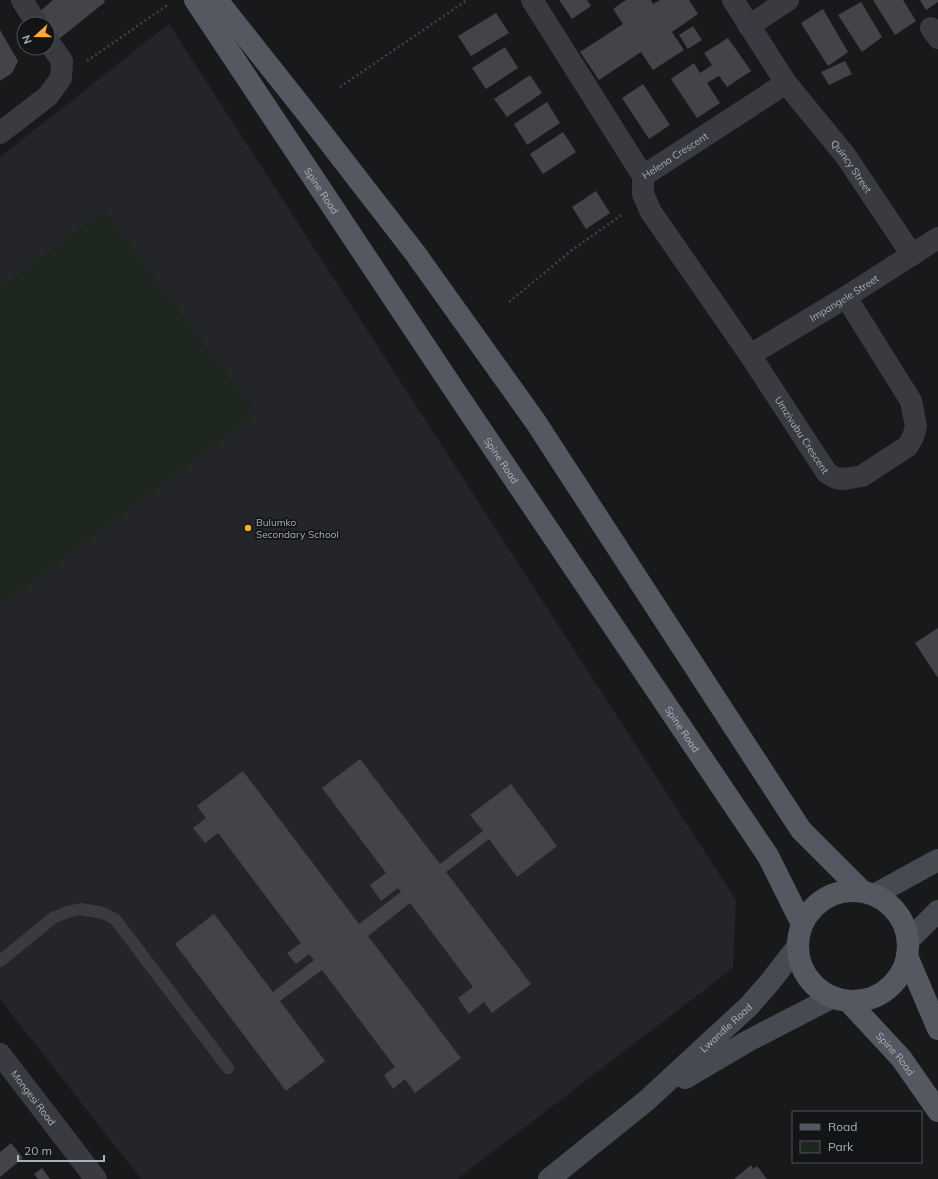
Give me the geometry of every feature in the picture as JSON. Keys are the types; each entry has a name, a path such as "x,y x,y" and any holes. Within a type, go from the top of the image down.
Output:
{"main road":[{"name":"Spine Road","path":"195,0 453,388 768,856 802,924"},
{"path":"217,0 415,253 535,421 801,830 868,893 887,902 897,913 904,926 907,949 938,1029"},
{"name":"Spine Road","path":"868,893 849,890 837,893 815,905 802,924 799,934 799,956 808,977 819,989 840,999 900,1058 938,1111"},
{"path":"840,999 864,1000 876,996 886,990 902,971 907,949"}],"street":[{"path":"22,0 32,16"},
{"name":"Helena Crescent","path":"532,0 643,176 786,83"},
{"path":"733,0 786,83"},
{"path":"749,26 788,0"},
{"path":"0,132 48,96 61,78 62,61 56,52"},
{"name":"Quincy Street","path":"786,83 845,155 912,255"},
{"name":"Umzivubu Crescent","path":"643,176 643,194 651,212 750,356 827,473 836,478 844,479 862,476 908,446 913,437 916,426 911,401 846,297"},
{"name":"Impangele Street","path":"750,356 938,238"},
{"path":"868,893 938,860"},
{"path":"907,949 938,911"},
{"name":"Lwandle Road","path":"549,1179 646,1101 749,1006 798,946"},
{"name":"Lwandle Road","path":"646,1101 748,1041 840,999"},
{"name":"Mongesi Road","path":"0,1054 96,1179"}],"lane":[{"path":"0,961 53,918 67,912 81,909 103,913 114,919 228,1068"}],"path":[{"path":"340,87 467,0"},
{"path":"61,78 169,4"},
{"path":"509,302 572,250 629,210 647,204"}],"shaded area":[{"name":"Bulumko Secondary School","path":"169,24 736,900 733,968 457,1179 141,1179 0,999 0,157"}],"green space":[{"path":"104,210 256,414 0,606 0,288"}],"building":[{"path":"53,0 104,0 105,2 59,39 56,35 56,16 40,16 38,13"},
{"path":"559,0 587,0 591,6 572,19"},
{"path":"626,0 651,0 653,4 660,0 689,0 698,14 672,32 684,50 653,70 641,52 599,80 580,52 623,24 613,9"},
{"path":"873,0 903,0 916,21 895,35"},
{"path":"920,0 938,0 938,2 926,10"},
{"path":"861,2 882,37 862,52 838,15"},
{"path":"823,9 848,52 828,66 801,23"},
{"path":"496,13 509,33 471,56 458,36"},
{"path":"693,26 702,40 688,49 679,35"},
{"path":"0,30 18,61 12,73 0,81"},
{"path":"728,38 751,71 727,87 719,76 707,83 720,103 697,118 671,79 694,63 700,73 712,65 704,53"},
{"path":"505,47 518,68 486,89 472,68"},
{"path":"845,61 852,74 829,85 821,72"},
{"path":"530,75 542,93 507,117 494,99"},
{"path":"643,84 670,125 649,139 622,98"},
{"path":"547,102 560,123 527,145 514,124"},
{"path":"563,132 576,152 543,174 530,154"},
{"path":"596,191 610,213 586,229 572,207"},
{"path":"938,628 938,678 915,643"},
{"path":"360,759 440,864 483,831 470,815 511,784 557,846 517,877 489,839 446,872 531,984 492,1013 484,1002 469,1014 458,998 473,987 410,903 368,936 461,1058 415,1093 405,1079 393,1089 384,1075 395,1067 322,970 280,1001 325,1061 286,1091 175,944 214,914 273,992 314,960 309,954 296,964 287,953 301,943 218,833 205,843 193,828 206,818 197,806 243,771 359,924 401,892 398,888 381,901 370,885 386,873 322,788"},
{"path":"11,1143 23,1158 0,1177 0,1152"},
{"path":"751,1165 753,1169 757,1166 767,1179 734,1179"},
{"path":"42,1168 50,1179 38,1179 34,1174"}],"place":[{"name":"Bulumko Secondary School","path":"248,528"}]}
